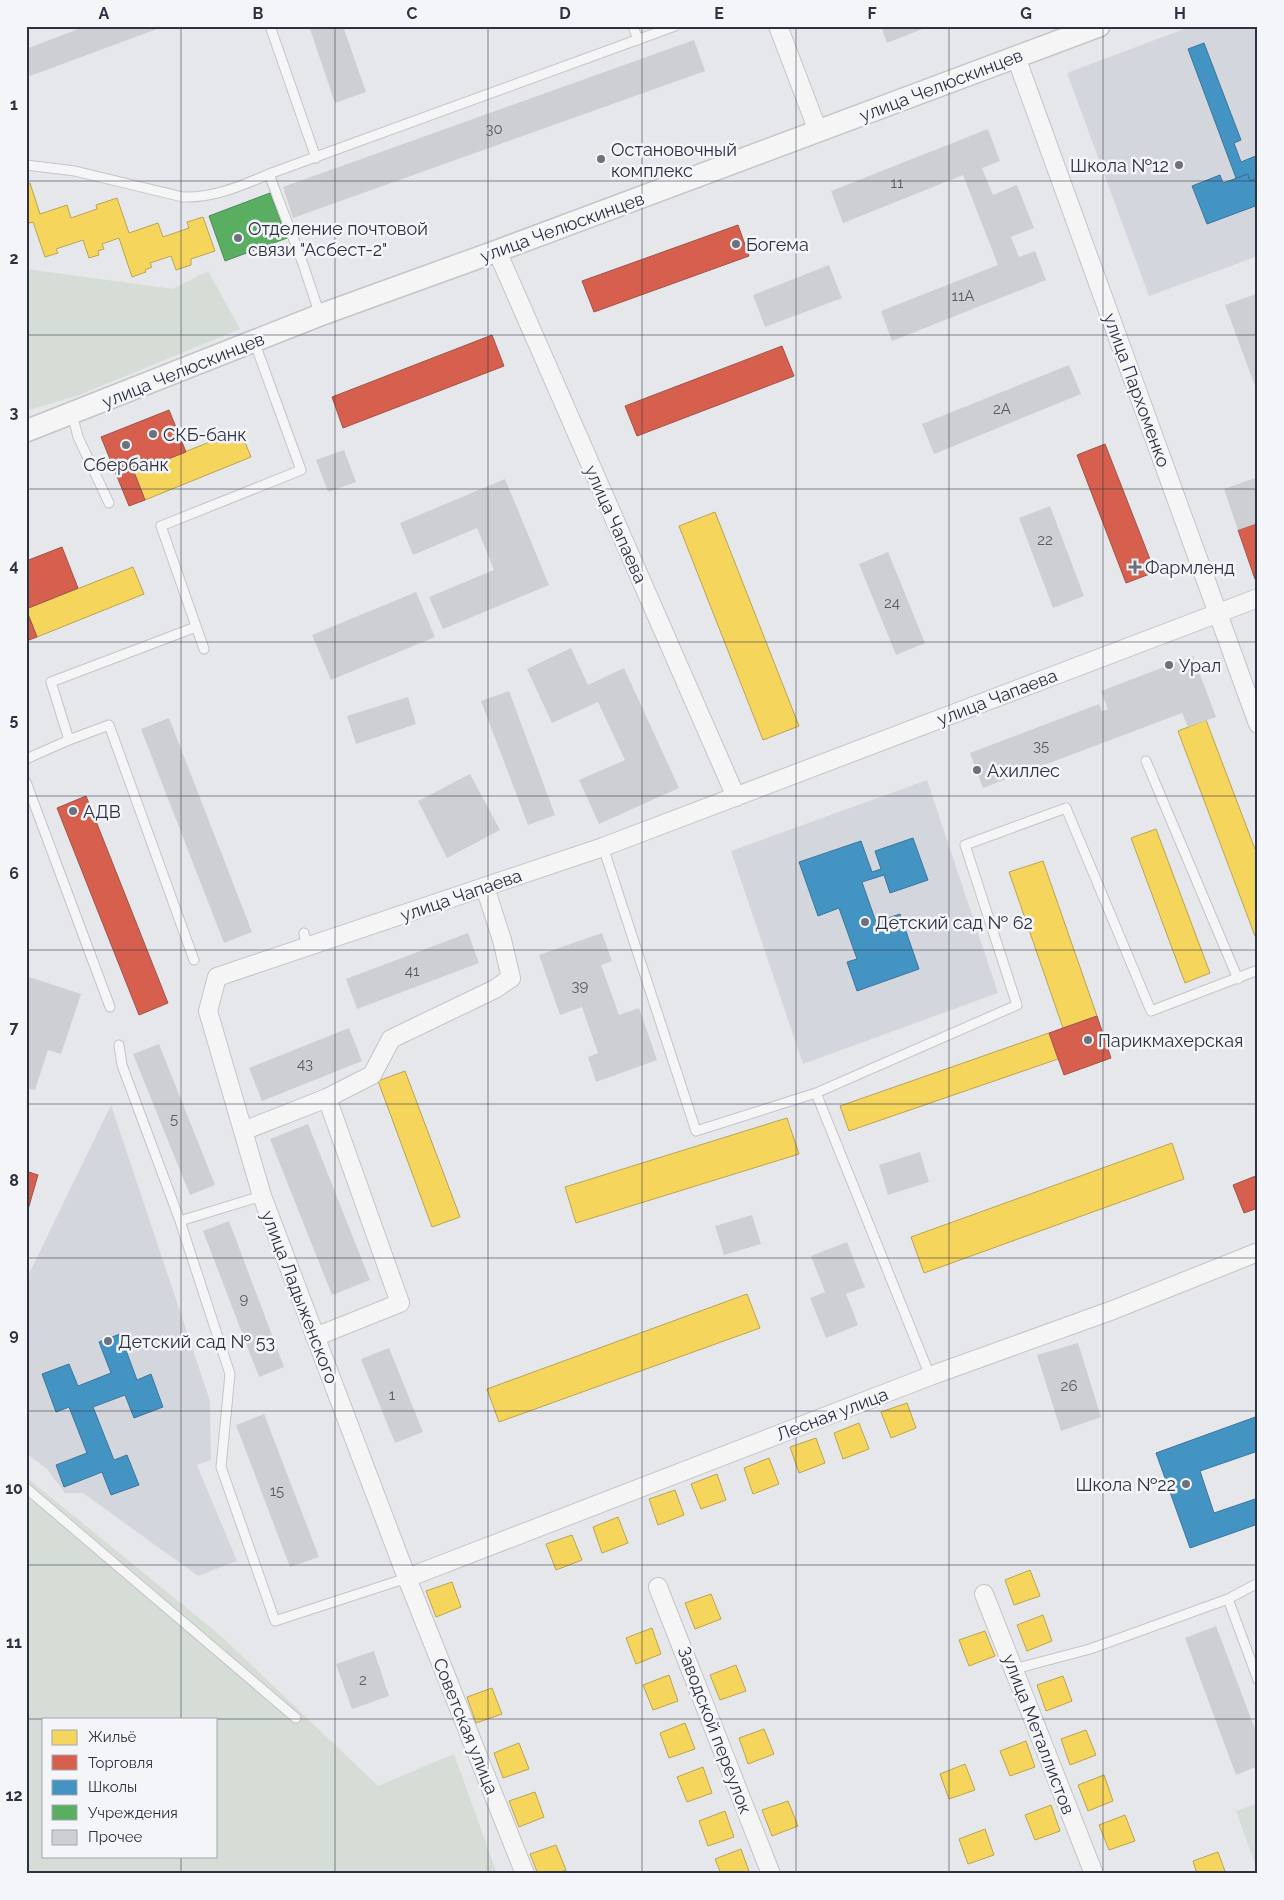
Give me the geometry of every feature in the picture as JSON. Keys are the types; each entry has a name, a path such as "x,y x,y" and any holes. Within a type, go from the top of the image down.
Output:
{"street":[{"path":"778,26 818,131"},
{"name":"улица Челюскинцев","path":"26,431 320,315 497,251 1099,26"},
{"name":"улица Пархоменко","path":"1016,57 1258,724"},
{"name":"улица Чапаева","path":"497,251 736,796"},
{"name":"улица Чапаева","path":"208,1011 216,977 307,940 485,887 604,846 1258,598"},
{"path":"243,1131 327,1098 372,1075 391,1039 495,990 511,978 502,940 485,887"},
{"name":"улица Ладыженского","path":"208,1011 262,1196 408,1578"},
{"path":"315,1337 400,1303 327,1098"},
{"name":"Лесная улица","path":"408,1578 930,1376 1113,1310 1258,1252"},
{"name":"Советская улица","path":"408,1578 525,1874"},
{"name":"Заводской переулок","path":"658,1586 771,1874"},
{"name":"улица Металлистов","path":"984,1594 1094,1874"}],"lane":[{"path":"270,26 316,158"},
{"path":"633,26 638,40"},
{"path":"26,165 75,171 183,197 201,197 223,193 270,174 675,26"},
{"path":"270,174 320,315"},
{"path":"204,650 161,526 301,470 254,341"},
{"path":"72,414 78,436 109,503"},
{"path":"69,740 52,682 196,627"},
{"path":"26,759 69,740 109,726 194,960"},
{"path":"1146,761 1238,979"},
{"path":"26,782 110,1007"},
{"path":"604,846 696,1131 816,1093 1017,1005 965,846 1066,808 1152,1011 1258,970"},
{"path":"119,1045 122,1065 180,1221 230,1374 220,1467 275,1621 408,1578"},
{"path":"816,1093 930,1376"},
{"path":"180,1221 262,1196"},
{"path":"26,1488 296,1718"},
{"path":"1014,1669 1090,1649 1228,1599 1258,1583"},
{"path":"1228,1599 1258,1680"}],"shaded area":[{"name":"Школа №12","path":"1192,26 1258,26 1258,256 1149,296 1067,73"},
{"path":"26,269 173,289 208,271 240,329 79,395 26,411"},
{"name":"Детский сад № 62","path":"927,780 998,993 803,1064 731,851"},
{"name":"Детский сад № 53","path":"111,1105 210,1401 211,1460 197,1465 237,1561 198,1576 83,1493 65,1493 47,1469 26,1453 26,1280"},
{"path":"26,1477 221,1636 378,1786 454,1754 497,1874 26,1874"},
{"path":"1258,1803 1258,1872 1236,1811"}],"building: Жильё":[{"path":"30,183 40,214 67,205 71,218 97,209 96,205 117,198 129,233 158,223 163,237 189,228 187,222 203,217 215,251 191,259 191,265 176,270 171,256 150,263 152,267 145,270 146,272 132,277 119,238 102,244 104,249 98,251 99,255 89,258 83,240 56,249 58,253 45,257 33,222 26,224 26,185"},
{"path":"240,430 251,457 145,500 134,472"},
{"path":"715,512 799,726 763,740 679,526"},
{"path":"133,567 144,594 37,637 26,609"},
{"path":"1206,720 1258,857 1258,936 1255,936 1178,731"},
{"path":"1156,829 1210,973 1185,983 1131,838"},
{"path":"1043,861 1097,1016 1063,1028 1009,872"},
{"path":"1049,1033 1058,1059 849,1131 840,1106"},
{"path":"405,1071 460,1217 432,1227 378,1081"},
{"path":"787,1118 799,1154 576,1223 565,1187"},
{"path":"1172,1143 1184,1179 924,1273 911,1237"},
{"path":"747,1294 760,1328 499,1422 487,1389"},
{"path":"907,1403 916,1428 891,1438 881,1412"},
{"path":"859,1423 869,1449 843,1459 834,1433"},
{"path":"816,1438 825,1463 799,1473 790,1447"},
{"path":"769,1458 779,1484 753,1494 744,1468"},
{"path":"717,1474 726,1500 701,1509 691,1484"},
{"path":"675,1490 684,1515 658,1525 649,1499"},
{"path":"618,1517 628,1543 602,1553 593,1527"},
{"path":"572,1535 582,1560 556,1570 546,1544"},
{"path":"1030,1570 1040,1596 1014,1605 1005,1580"},
{"path":"452,1582 461,1607 436,1617 426,1591"},
{"path":"711,1594 721,1619 695,1629 685,1603"},
{"path":"1043,1615 1052,1641 1027,1651 1017,1625"},
{"path":"652,1628 661,1654 636,1664 626,1638"},
{"path":"985,1631 995,1656 969,1666 959,1640"},
{"path":"736,1665 746,1691 720,1700 710,1675"},
{"path":"669,1675 678,1701 653,1710 643,1685"},
{"path":"1063,1676 1072,1701 1046,1711 1037,1685"},
{"path":"492,1688 502,1714 476,1723 467,1697"},
{"path":"685,1723 695,1749 669,1758 660,1733"},
{"path":"764,1729 774,1754 748,1764 739,1738"},
{"path":"1086,1730 1096,1755 1070,1765 1061,1739"},
{"path":"1026,1741 1035,1767 1010,1776 1000,1751"},
{"path":"519,1743 529,1769 503,1778 494,1753"},
{"path":"965,1764 975,1790 949,1799 940,1774"},
{"path":"703,1767 712,1793 687,1802 677,1777"},
{"path":"1104,1775 1113,1801 1088,1811 1078,1785"},
{"path":"535,1792 544,1817 519,1827 509,1801"},
{"path":"788,1801 798,1826 772,1836 762,1810"},
{"path":"1051,1805 1060,1831 1035,1840 1025,1815"},
{"path":"725,1811 734,1837 708,1846 699,1821"},
{"path":"1125,1815 1135,1841 1109,1850 1099,1825"},
{"path":"985,1829 994,1855 968,1864 959,1839"},
{"path":"556,1845 566,1870 556,1874 538,1874 530,1854"},
{"path":"741,1849 750,1874 721,1874 715,1859"},
{"path":"1218,1852 1226,1874 1197,1874 1193,1861"}],"building: Торговля":[{"path":"738,225 749,256 594,312 582,281"},
{"path":"492,335 504,366 343,428 332,397"},
{"path":"782,346 794,376 637,436 625,406"},
{"path":"169,410 186,452 134,472 145,500 129,506 101,437"},
{"path":"1105,444 1155,572 1126,583 1077,455"},
{"path":"1258,523 1258,577 1255,579 1238,530"},
{"path":"62,547 78,588 26,609 26,561"},
{"path":"26,609 37,637 26,641"},
{"path":"86,796 168,1003 139,1015 57,808"},
{"path":"1097,1016 1111,1058 1064,1075 1049,1033"},
{"path":"26,1171 38,1175 27,1213 26,1213"},
{"path":"1258,1175 1258,1208 1244,1213 1233,1185"}],"building: Школы":[{"path":"1204,43 1241,140 1234,143 1241,162 1258,155 1258,178 1250,181 1248,174 1236,178 1188,49"},
{"path":"1248,174 1250,181 1258,178 1258,205 1207,224 1192,186 1220,175 1223,183"},
{"path":"913,838 928,880 890,893 884,875 862,882 876,922 900,914 919,969 857,991 847,962 857,959 839,908 818,916 799,862 861,841 872,872 881,869 875,851"},
{"path":"120,1334 137,1380 151,1374 163,1407 134,1418 125,1395 93,1407 114,1460 127,1455 139,1485 111,1495 102,1472 64,1487 56,1465 87,1453 69,1407 56,1412 42,1374 69,1364 78,1386 111,1373 99,1342"},
{"name":"Школа №22","path":"1258,1416 1258,1451 1200,1471 1214,1513 1258,1498 1258,1524 1190,1548 1156,1453"}],"building: Учреждения":[{"path":"270,193 287,238 225,261 209,216"}],"building: Прочее":[{"path":"86,26 165,26 30,76 26,66 26,49"},
{"path":"309,26 343,26 366,92 335,103"},
{"path":"881,26 930,26 887,43"},
{"path":"694,40 705,71 293,218 283,187"},
{"path":"988,129 1000,161 982,168 993,195 1017,185 1034,228 1011,237 1019,257 1035,251 1046,280 892,341 881,311 998,265 963,175 843,223 831,191"},
{"path":"829,265 842,298 765,327 753,295"},
{"path":"1256,294 1258,299 1258,394 1225,305"},
{"path":"1069,365 1081,394 934,454 922,424"},
{"path":"344,450 356,482 328,492 316,460"},
{"path":"1258,477 1258,523 1238,530 1224,489"},
{"path":"505,479 549,585 443,629 429,597 494,570 477,528 413,555 400,523"},
{"path":"1050,506 1084,596 1053,608 1019,518"},
{"path":"888,552 925,643 896,655 859,564"},
{"path":"416,592 435,637 331,680 312,635"},
{"path":"571,648 588,685 624,668 679,788 599,824 579,780 625,760 598,702 552,723 527,669"},
{"path":"1193,656 1216,717 1188,727 1182,713 983,788 970,753 1099,704 1102,711 1108,709 1101,691"},
{"path":"509,691 555,815 528,825 481,701"},
{"path":"408,697 416,724 356,744 347,716"},
{"path":"169,718 252,932 224,943 141,729"},
{"path":"470,774 500,830 447,858 418,801"},
{"path":"468,933 479,963 357,1009 346,979"},
{"path":"602,933 612,961 601,965 619,1015 639,1008 657,1060 596,1082 588,1057 598,1053 582,1007 560,1015 539,955"},
{"path":"26,976 81,994 61,1054 48,1050 35,1090 26,1088"},
{"path":"349,1028 362,1061 262,1101 249,1068"},
{"path":"159,1044 215,1185 190,1195 133,1054"},
{"path":"308,1124 370,1280 332,1295 270,1139"},
{"path":"920,1152 929,1182 888,1195 879,1165"},
{"path":"752,1215 761,1244 724,1255 715,1226"},
{"path":"229,1221 284,1367 259,1377 203,1231"},
{"path":"847,1242 865,1287 846,1294 858,1325 826,1338 810,1298 825,1292 811,1256"},
{"path":"1078,1343 1101,1417 1061,1431 1037,1355"},
{"path":"389,1348 423,1432 395,1443 361,1359"},
{"path":"264,1414 319,1557 290,1567 236,1425"},
{"path":"1216,1626 1258,1737 1258,1766 1236,1775 1185,1638"},
{"path":"374,1651 389,1696 352,1709 336,1664"}],"place":[{"name":"Остановочный комплекс","path":"601,159"},
{"name":"Школа №12","path":"1179,165"},
{"name":"Отделение почтовой связи \"Асбест-2\"","path":"238,238"},
{"name":"Богема","path":"736,244"},
{"name":"СКБ-банк","path":"153,434"},
{"name":"Сбербанк","path":"126,445"},
{"name":"Фармленд","path":"1135,567"},
{"name":"Урал","path":"1169,665"},
{"name":"Ахиллес","path":"977,770"},
{"name":"АДВ","path":"73,811"},
{"name":"Детский сад № 62","path":"865,922"},
{"name":"Парикмахерская","path":"1088,1040"},
{"name":"Детский сад № 53","path":"108,1341"},
{"name":"Школа №22","path":"1186,1484"}]}
